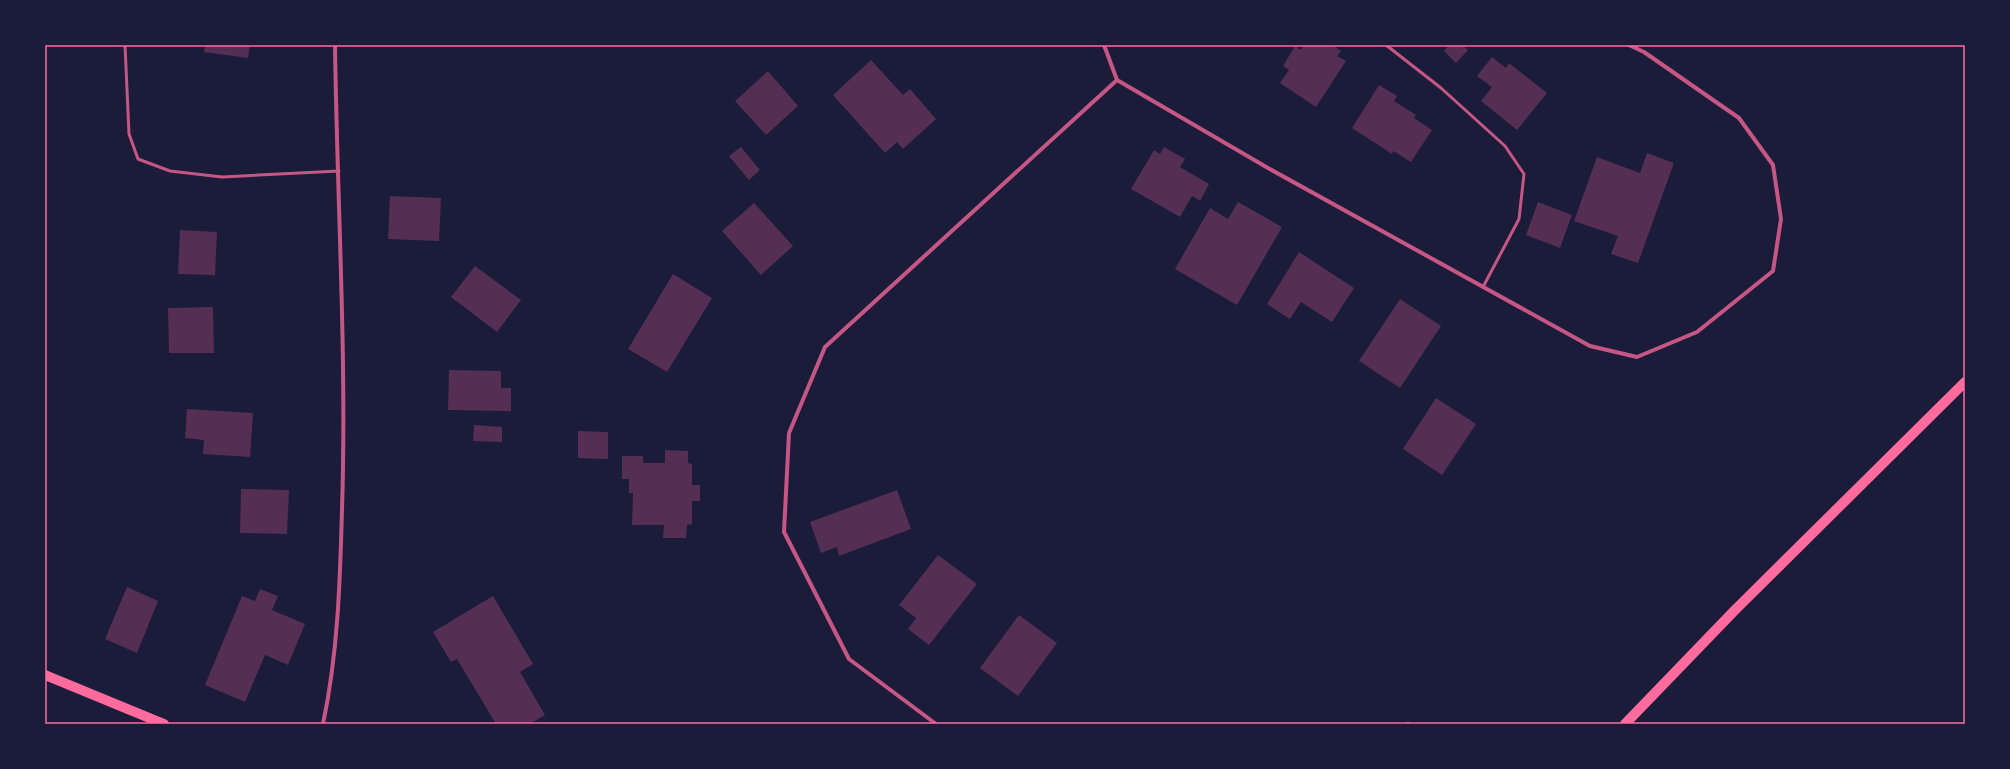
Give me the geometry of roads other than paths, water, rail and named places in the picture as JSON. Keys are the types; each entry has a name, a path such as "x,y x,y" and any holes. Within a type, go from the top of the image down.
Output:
{"main road":[{"path":"1625,724 1735,610 1965,382"},
{"path":"45,676 164,724"}],"street":[{"path":"324,724 339,614 344,459 339,171 335,45"},
{"path":"1104,45 1117,80 1268,168 1590,346 1637,357 1697,332 1773,271 1781,219 1773,166 1739,118 1644,52 1629,45"},
{"path":"936,724 849,659 784,532 789,433 825,347 1117,80"}],"lane":[{"path":"125,45 129,134 138,159 170,171 222,177 339,171"},
{"path":"1386,45 1441,88 1505,146 1524,174 1519,219 1482,287"}]}
